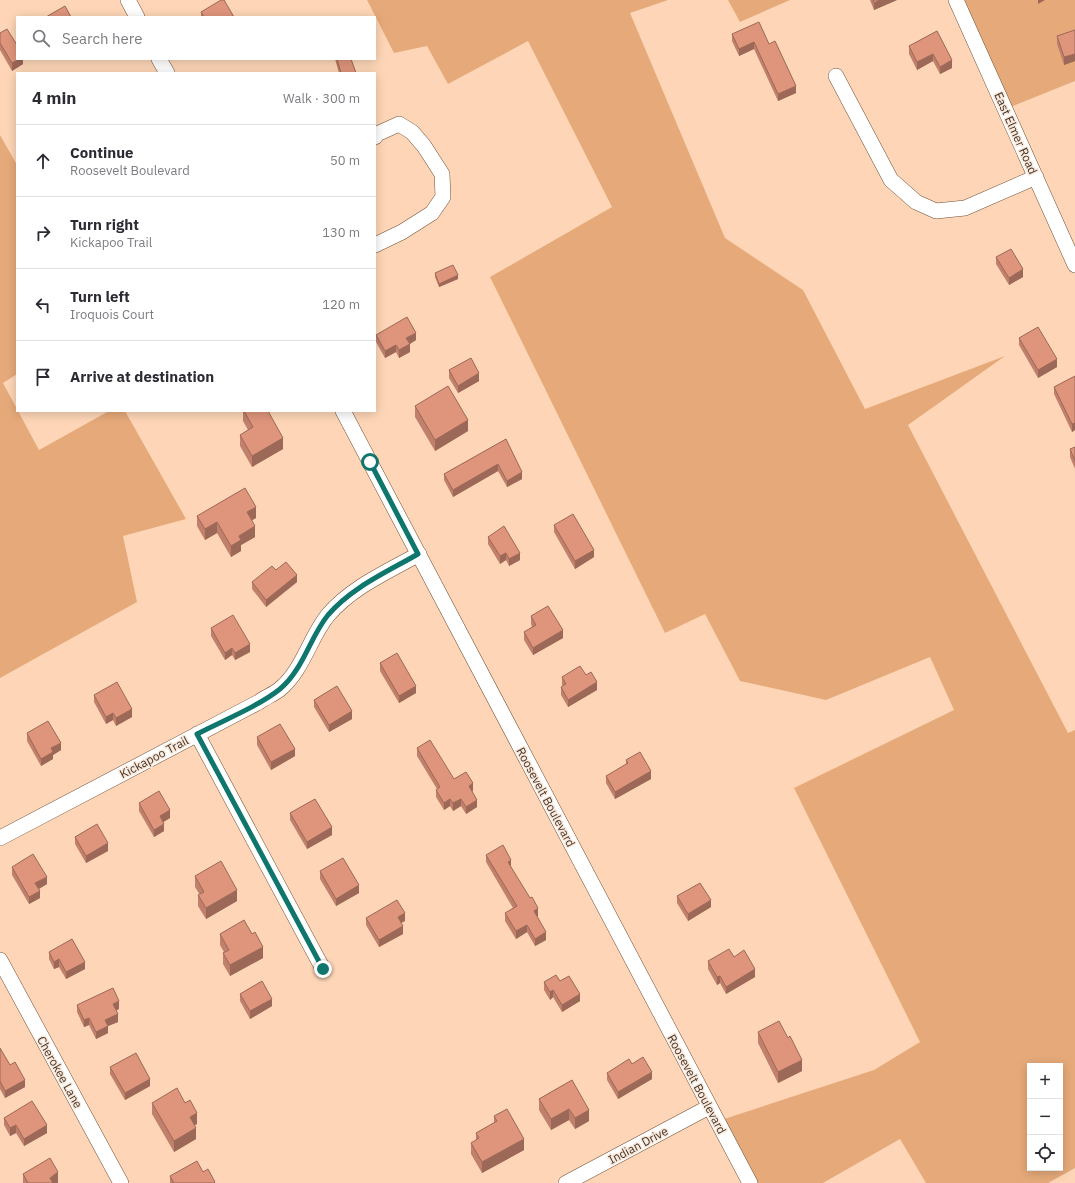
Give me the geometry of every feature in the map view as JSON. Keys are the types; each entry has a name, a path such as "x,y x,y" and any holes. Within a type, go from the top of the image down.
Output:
{"street":[{"path":"128,0 136,16"},
{"name":"East Elmer Road","path":"956,0 1075,266"},
{"path":"160,60 166,72"},
{"path":"836,76 891,180 916,202 936,211 965,208 1036,177"},
{"path":"376,136 399,124 412,132 424,146 442,174 443,197 432,213 402,232 376,245"},
{"name":"Roosevelt Boulevard","path":"344,412 750,1183"},
{"name":"Kickapoo Trail","path":"0,838 197,734 280,688 295,670 327,616 339,603 352,591 418,554"},
{"path":"197,734 323,969"},
{"name":"Cherokee Lane","path":"0,960 121,1183"},
{"name":"Indian Drive","path":"566,1183 709,1107"}],"shaded area":[{"path":"367,0 668,0 630,13 725,238 803,290 865,409 1005,356 908,425 1068,733 1075,730 1075,1168 1048,1183 926,1183 900,1139 823,1183 752,1183 718,1121 874,1070 920,1042 794,788 954,710 930,657 826,700 740,681 705,614 665,633 490,277 612,207 528,41 448,84 427,46 394,53"},
{"path":"728,0 790,0 740,22"},
{"path":"951,0 1075,0 1075,81 1003,110"},
{"path":"0,135 16,163 16,375 3,383 16,407 16,412 19,412 39,450 107,412 126,412 186,519 123,536 137,602 0,678"}],"building":[{"path":"221,0 224,0 233,16 203,16 201,12"},
{"path":"873,0 880,0 874,3"},
{"path":"65,6 70,16 48,16"},
{"path":"759,22 769,44 775,41 796,86 778,94 754,42 739,49 732,34"},
{"path":"7,29 16,43 16,60 17,60 12,63 0,43 0,33"},
{"path":"1075,30 1075,54 1064,57 1057,36"},
{"path":"937,31 952,60 940,67 933,54 917,62 909,46"},
{"path":"337,60 351,60 356,72 341,72"},
{"path":"1011,249 1023,269 1009,278 996,257"},
{"path":"453,265 458,275 439,284 435,273"},
{"path":"407,317 416,333 406,338 410,344 399,350 396,345 385,351 376,335"},
{"path":"1038,327 1057,359 1038,370 1019,338"},
{"path":"471,358 479,373 458,386 449,370"},
{"path":"1075,376 1075,423 1072,424 1054,387"},
{"path":"448,386 468,420 435,440 415,406"},
{"path":"245,412 269,412 283,438 252,456 240,435 253,427"},
{"path":"506,439 522,472 507,481 498,464 453,490 444,474"},
{"path":"1075,447 1075,461 1070,449"},
{"path":"245,488 256,507 247,512 255,526 239,536 241,540 231,546 217,522 205,529 197,516"},
{"path":"573,514 594,550 575,561 554,525"},
{"path":"504,526 520,553 509,559 506,553 500,556 488,537"},
{"path":"286,562 297,575 266,600 252,582 272,566 276,570"},
{"path":"548,606 563,630 533,648 524,632 536,625 531,616"},
{"path":"233,615 250,644 235,653 232,648 225,653 211,628"},
{"path":"397,653 416,686 399,696 380,663"},
{"path":"580,666 586,675 591,672 597,682 568,700 561,687 566,684 562,677"},
{"path":"117,682 132,709 116,718 113,713 106,717 94,695"},
{"path":"337,686 352,711 329,725 314,700"},
{"path":"48,721 61,743 51,748 53,752 41,759 27,733"},
{"path":"280,724 295,749 271,762 257,737"},
{"path":"430,740 454,779 466,772 473,783 469,786 477,800 466,807 461,799 453,803 450,799 444,803 436,790 440,787 417,748"},
{"path":"640,752 651,771 615,792 606,776 628,763 626,760"},
{"path":"159,791 170,810 160,816 164,824 154,830 139,803"},
{"path":"315,799 332,827 307,842 290,813"},
{"path":"97,824 108,843 86,856 75,837"},
{"path":"503,845 511,860 508,862 530,898 532,897 538,908 534,911 546,932 535,939 527,925 516,931 505,913 517,906 486,855"},
{"path":"33,854 47,877 35,883 40,891 29,897 12,867"},
{"path":"343,858 359,885 336,899 320,871"},
{"path":"221,861 237,890 206,908 198,895 204,892 195,876"},
{"path":"700,883 711,900 688,914 677,896"},
{"path":"397,900 405,913 398,917 403,926 379,940 366,918"},
{"path":"244,920 252,934 255,932 263,947 230,965 223,953 229,950 220,934"},
{"path":"72,939 85,962 66,972 59,959 54,962 49,952"},
{"path":"729,949 734,957 744,950 755,969 726,987 720,976 717,977 708,961"},
{"path":"556,975 560,981 569,976 580,994 562,1005 553,990 550,992 544,982"},
{"path":"262,981 272,999 250,1011 240,994"},
{"path":"113,988 119,1001 113,1004 118,1014 105,1020 108,1026 96,1032 89,1018 84,1020 77,1005"},
{"path":"779,1021 788,1038 790,1036 802,1060 778,1072 758,1032"},
{"path":"0,1048 10,1065 15,1062 25,1080 5,1091 0,1081"},
{"path":"136,1053 150,1079 125,1093 110,1067"},
{"path":"643,1057 652,1072 618,1092 607,1073 629,1059 632,1064"},
{"path":"572,1080 589,1110 575,1118 569,1109 551,1119 539,1099"},
{"path":"177,1088 185,1103 190,1100 197,1113 190,1117 196,1128 174,1141 152,1103"},
{"path":"32,1101 47,1125 24,1139 16,1125 10,1128 4,1118"},
{"path":"507,1109 524,1139 482,1162 471,1143 479,1138 476,1133 497,1121 494,1116"},
{"path":"50,1158 58,1172 50,1178 53,1183 28,1183 23,1174"},
{"path":"197,1161 203,1172 208,1169 215,1182 214,1183 174,1183 170,1176"}],"route":[{"path":"323,969 197,734 259,702 280,688 295,670 327,616 339,603 352,591 418,554 370,462"}]}
